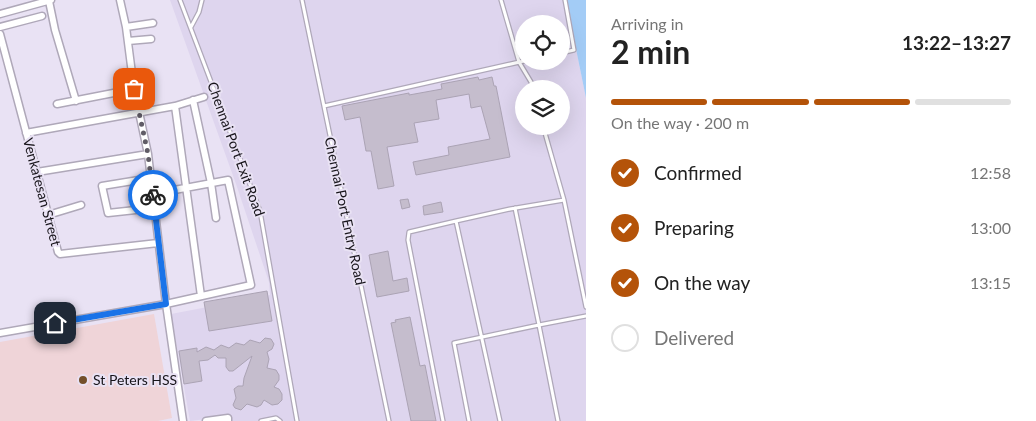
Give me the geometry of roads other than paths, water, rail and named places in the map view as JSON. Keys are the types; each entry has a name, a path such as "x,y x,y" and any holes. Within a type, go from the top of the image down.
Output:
{"street":[{"path":"0,14 50,0 55,30 76,101"},
{"path":"120,0 126,28 134,89 148,154 158,243 183,421"},
{"path":"0,27 42,16"},
{"path":"126,28 153,23"},
{"name":"Venkatesan Street","path":"0,34 58,252 60,254 158,243"},
{"path":"128,41 151,39"},
{"path":"57,104 134,89"},
{"path":"26,133 175,106 204,97"},
{"path":"193,100 211,183 216,218"},
{"path":"175,106 201,296"},
{"path":"37,172 148,154"},
{"path":"151,178 102,186 108,213 154,208"},
{"path":"0,333 166,304 251,286 228,180 153,194"},
{"path":"48,215 82,204"},
{"path":"206,421 228,418 228,421"}],"lane":[{"name":"Chennai Port Exit Road","path":"180,0 260,211 297,421"},
{"path":"191,27 200,12 202,0"},
{"name":"Chennai Port Entry Road","path":"302,0 388,421"},
{"path":"501,0 515,48"},
{"path":"565,0 568,15"},
{"path":"570,28 574,50 570,51"},
{"path":"324,106 515,63"},
{"path":"546,135 564,200 586,307"},
{"path":"443,421 408,240 409,232 515,208 564,200"},
{"path":"515,208 558,421"},
{"path":"456,221 500,421"},
{"path":"469,421 454,343 586,316"},
{"path":"262,421 276,418 280,421"}],"water":[{"path":"566,0 586,0 586,98 570,15"}],"place":[{"name":"St Peters HSS","path":"83,380"}]}
